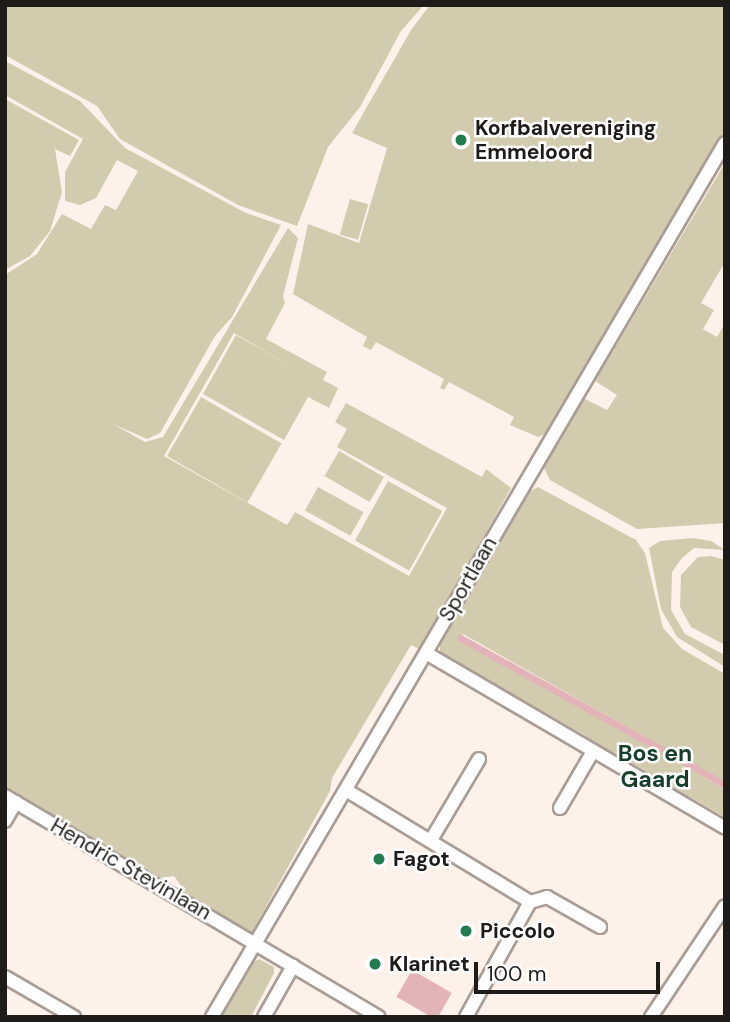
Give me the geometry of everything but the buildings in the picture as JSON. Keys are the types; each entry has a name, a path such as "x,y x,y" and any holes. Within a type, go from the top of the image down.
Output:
{"street":[{"name":"Sportlaan","path":"212,1017 725,143"},
{"path":"426,653 725,828"},
{"path":"561,808 593,751"},
{"path":"431,840 479,759"},
{"path":"346,790 530,902"},
{"path":"5,821 11,799"},
{"name":"Hendric Stevinlaan","path":"11,799 379,1017"},
{"path":"466,1017 530,902 548,897 600,927"},
{"path":"651,1017 725,906"},
{"path":"264,1017 293,966"},
{"path":"5,976 74,1017"},
{"path":"47,1017 53,1005"}],"shaded area":[{"path":"5,5 424,5 401,31 360,107 328,147 297,226 238,205 120,139 97,106 5,55"},
{"path":"430,5 725,5 725,136 548,433 538,437 510,425 514,417 449,382 444,390 440,388 444,379 376,342 371,350 363,346 367,337 293,294 308,224 359,243 387,148 352,133 411,30"},
{"path":"5,61 80,101 125,148 246,213 281,225 232,317 215,336 160,433 147,439 113,424 145,442 163,437 288,228 298,238 283,296 285,303 266,339 327,372 323,380 338,388 329,408 308,397 284,440 203,394 236,335 301,372 234,333 164,456 287,525 295,512 409,576 447,508 337,447 347,429 335,422 346,403 482,477 486,469 511,488 421,650 411,645 332,778 330,791 252,932 189,897 174,876 159,878 5,789 5,275 37,254 62,214 91,229 105,205 116,210 138,171 117,160 96,198 80,205 65,201 65,172 83,139 5,95"},
{"path":"5,99 79,140 70,156 55,149 62,192 50,231 30,256 5,270"},
{"path":"725,163 725,262 701,303 714,310 703,329 717,337 725,323 725,523 637,529 550,480 543,466 574,408 585,399 607,410 617,395 595,381"},
{"path":"350,199 368,204 358,240 340,235"},
{"path":"201,397 282,443 248,502 167,456"},
{"path":"339,451 384,477 370,502 324,476"},
{"path":"388,481 442,511 409,571 355,540"},
{"path":"318,487 363,512 350,536 305,511"},
{"path":"538,487 636,540 645,553 663,628 682,649 725,674 725,782 463,634 461,641 725,789 725,817 688,796 681,797 673,787 615,753 607,754 587,742 586,736 440,653 440,642 528,492"},
{"path":"693,538 711,541 725,550 694,548 682,558 672,572 671,610 685,634 725,655 725,667 677,637 661,609 649,548 660,541"},
{"path":"711,556 725,560 725,645 691,627 680,607 681,575 698,557"},
{"path":"460,634 725,781 722,788 457,640"},
{"path":"259,959 274,967 274,973 251,1017 219,1017 250,964"},
{"path":"412,970 452,993 438,1017 431,1017 396,997"}],"place":[{"name":"Korfbalvereniging Emmeloord","path":"461,140"},
{"name":"Fagot","path":"379,859"},
{"name":"Piccolo","path":"466,931"},
{"name":"Klarinet","path":"375,964"}],"district":[{"name":"Bos en Gaard","path":"655,766"}]}
